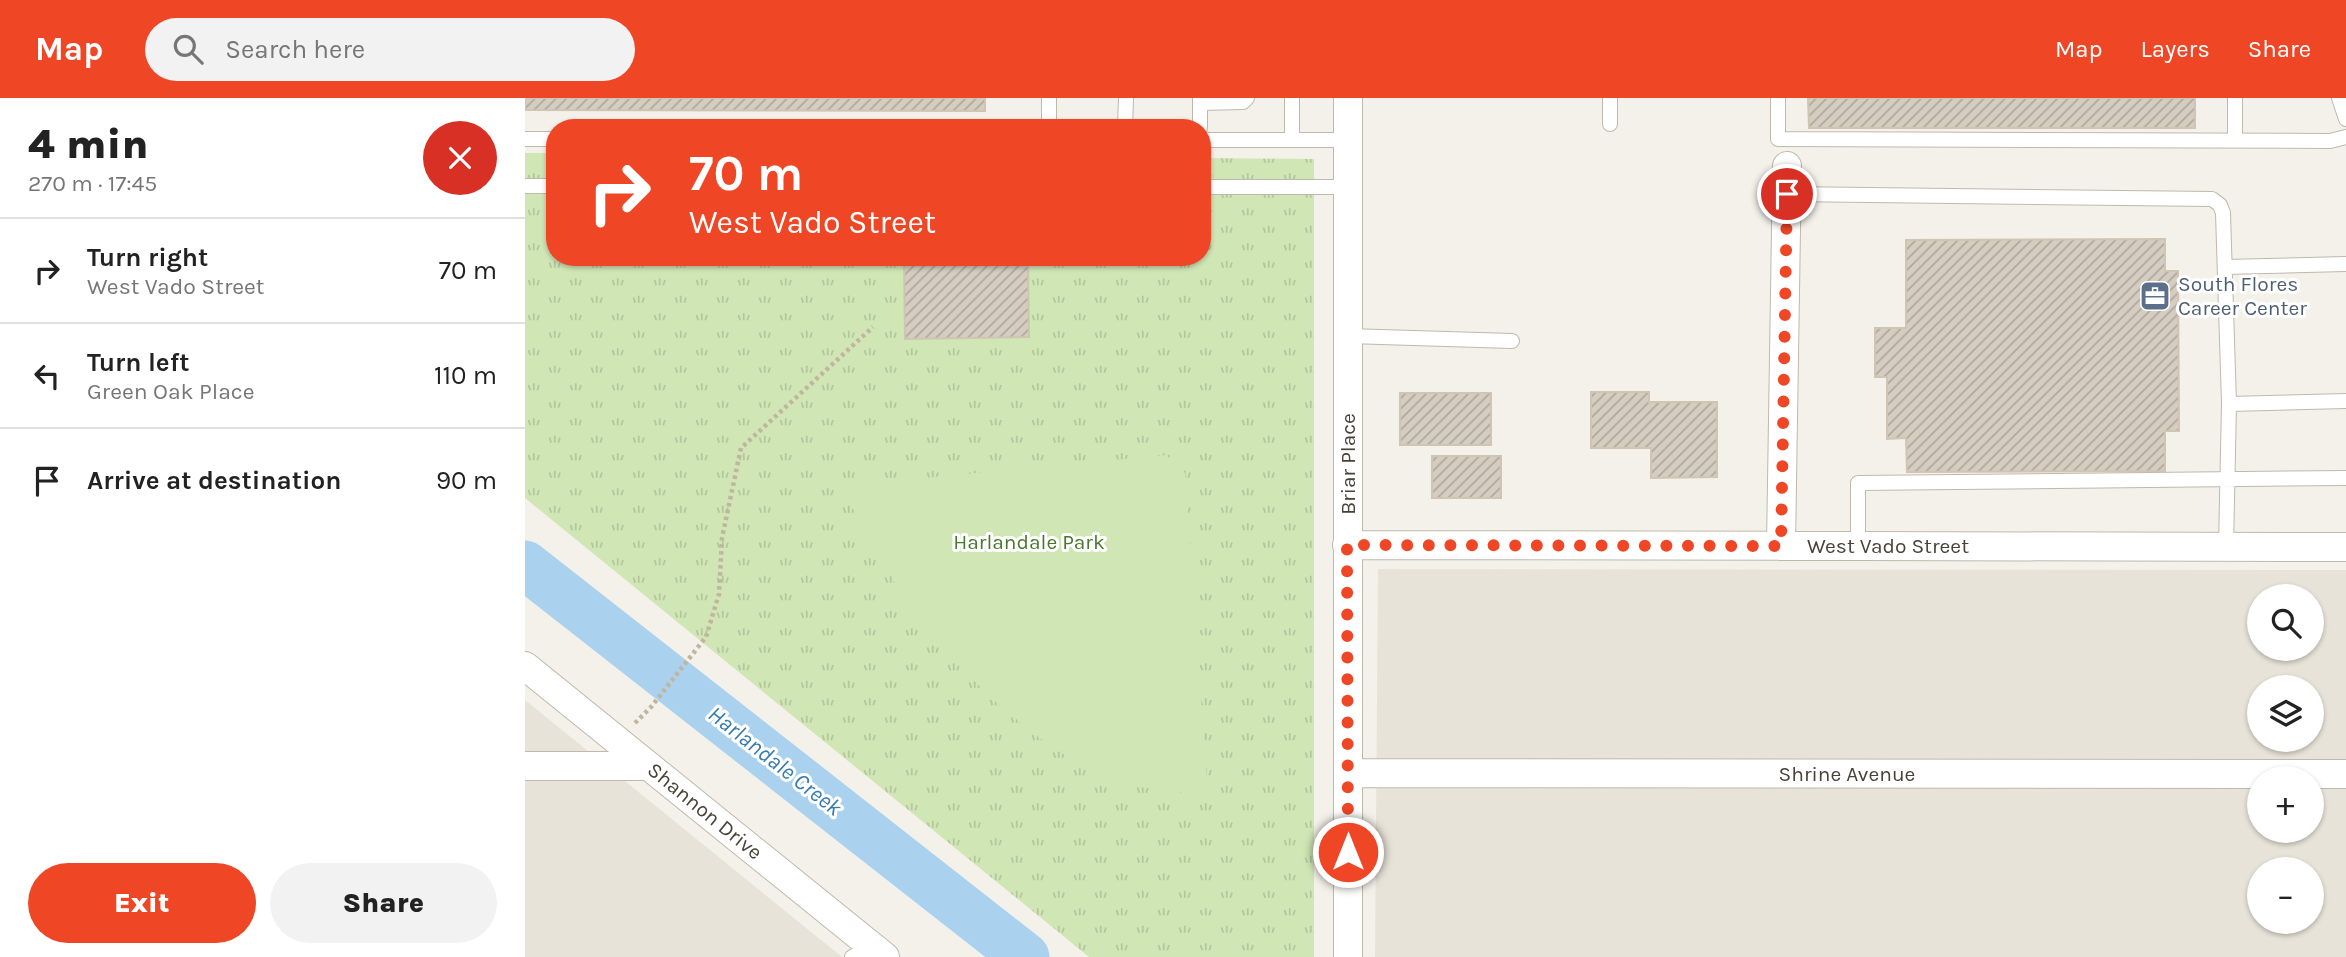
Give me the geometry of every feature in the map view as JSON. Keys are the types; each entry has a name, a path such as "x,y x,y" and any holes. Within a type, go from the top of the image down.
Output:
{"street":[{"name":"Briar Place","path":"1348,957 1349,98"},
{"path":"1781,546 1787,166"},
{"name":"West Vado Street","path":"1347,545 2346,547"},
{"name":"Shannon Drive","path":"525,666 649,766 870,954"},
{"path":"525,766 649,766"},
{"name":"Shrine Avenue","path":"1348,773 2346,774"}],"lane":[{"path":"1049,98 1049,119"},
{"path":"1125,119 1126,98"},
{"path":"1199,119 1200,101 1243,102 1247,98"},
{"path":"1292,98 1292,140"},
{"path":"1610,98 1610,124"},
{"path":"1778,98 1778,139 2330,141 2346,137"},
{"path":"2235,98 2235,140"},
{"path":"2339,98 2346,119"},
{"path":"525,139 546,139"},
{"path":"1211,140 1349,140"},
{"path":"525,186 546,186"},
{"path":"1211,187 1350,187"},
{"path":"1787,194 2212,199 2220,205 2223,213 2229,404 2226,547"},
{"path":"2225,267 2346,264"},
{"path":"1349,336 1512,341"},
{"path":"2229,404 2346,401"},
{"path":"1858,546 1858,483 2346,478"}],"path":[{"path":"651,707 706,637 719,594 722,538 741,447 873,327"}],"shaded area":[{"path":"1378,569 2346,570 2346,957 1375,957"},
{"path":"525,700 842,957 525,957"}],"green space":[{"name":"Harlandale Park","path":"525,153 546,153 546,266 1211,266 1211,158 1314,159 1314,957 1089,957 525,498"},
{"path":"1166,455 1185,473 1208,796 1131,786 1055,750 1001,707 921,629 840,486"}],"building":[{"path":"525,98 985,98 985,111 525,110"},
{"path":"1808,98 2195,98 2195,128 1809,128"},
{"path":"2165,239 2165,271 2178,271 2179,431 2165,431 2165,471 1907,472 1906,438 1887,439 1887,377 1875,377 1875,328 1906,328 1906,240"},
{"path":"904,266 1028,266 1029,337 905,339"},
{"path":"1591,392 1649,392 1649,402 1717,402 1717,477 1651,478 1651,448 1591,448"},
{"path":"1400,393 1491,393 1491,445 1400,445"},
{"path":"1432,456 1501,456 1501,498 1432,498"}],"waterway":[{"name":"Harlandale Creek","path":"525,565 1025,957"}],"place":[{"name":"South Flores Career Center","path":"2155,296"}],"route":[{"path":"1348,852 1347,545 1781,546 1787,194"}]}
